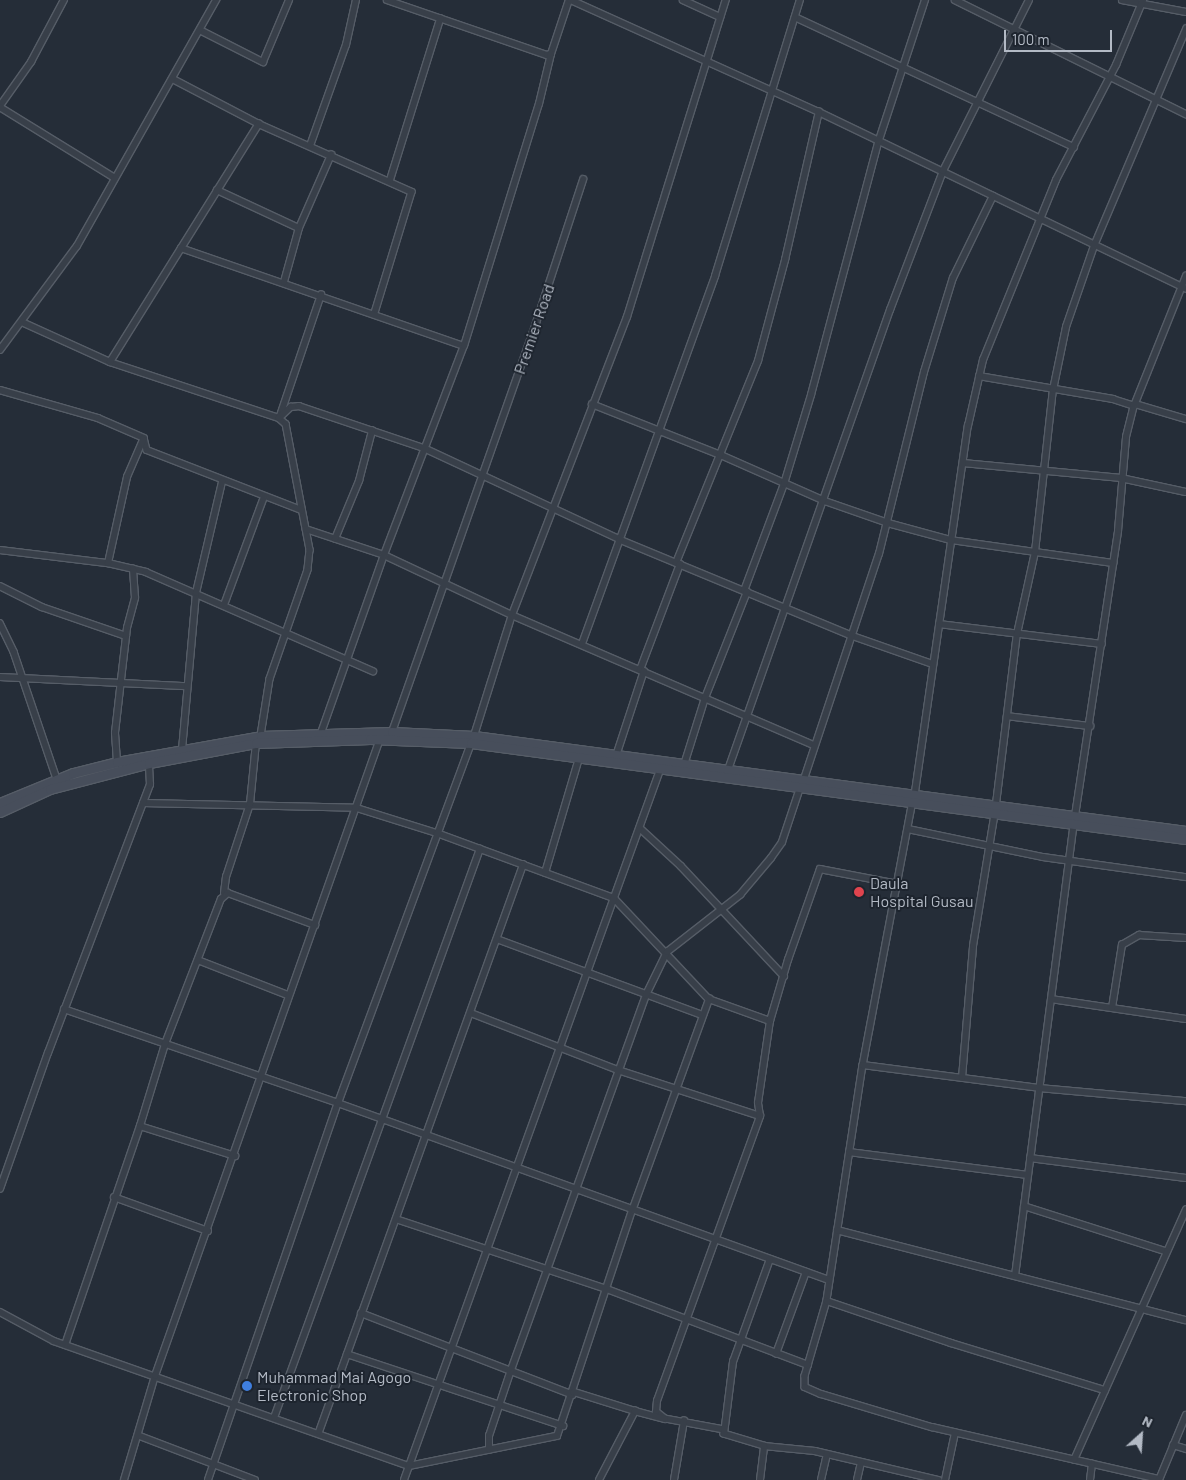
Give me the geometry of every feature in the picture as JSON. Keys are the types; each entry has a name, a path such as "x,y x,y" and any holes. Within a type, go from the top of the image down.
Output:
{"street":[{"path":"64,0 31,62 0,106 114,178"},
{"path":"0,350 77,246 216,0"},
{"path":"200,30 263,62 289,0"},
{"path":"310,146 346,46 356,0"},
{"path":"387,0 547,55 551,54"},
{"path":"683,0 720,17"},
{"path":"208,1480 232,1404 338,1103 472,740 512,615 551,508 627,317 726,0"},
{"path":"582,644 715,276 800,0"},
{"path":"684,765 705,698 784,484 811,395 879,140 925,0"},
{"path":"956,0 1186,114"},
{"path":"728,770 745,715 787,608 887,318 943,171 1029,0"},
{"path":"1122,0 1142,2 1186,12"},
{"path":"321,733 384,555 464,346 540,104 551,54 568,1 708,61 819,112 1184,288"},
{"path":"1142,2 1110,78 1040,218 1013,280 979,376 962,463 914,797 864,1065 827,1300 808,1365 805,1387 821,1394 955,1433 1159,1479 1186,1415"},
{"path":"795,17 1074,147"},
{"path":"390,180 440,19"},
{"path":"962,1078 973,946 990,845 1017,634 1035,552 1053,390 1066,327 1094,246 1186,29"},
{"path":"173,79 259,124 390,180 414,195 375,313"},
{"path":"616,756 642,670 678,564 758,361 785,260 819,112"},
{"path":"110,362 259,124"},
{"path":"284,282 299,228 331,155"},
{"name":"Premier Road","path":"392,732 483,476 583,180"},
{"path":"217,190 299,228"},
{"path":"489,1450 489,1436 511,1370 646,995 667,952 740,895 772,858 782,842 888,523 924,372 953,278 993,196"},
{"path":"181,248 375,313 464,346"},
{"path":"1015,1276 1069,861 1113,563 1126,437 1135,405 1184,288 1186,276"},
{"path":"279,418 321,295"},
{"path":"22,322 110,362 279,418 286,424 310,550 308,570 270,678 250,804 226,877 224,893 165,1044 140,1126 114,1197 65,1345"},
{"path":"979,376 1113,399 1186,418"},
{"path":"0,390 98,418 144,438"},
{"path":"592,404 721,455 824,501 888,523 951,540 1113,563"},
{"path":"279,418 291,407 299,406 424,448 621,540 850,635 933,664"},
{"path":"335,539 359,481 360,467 372,431"},
{"path":"144,438 147,450 222,482 302,510"},
{"path":"108,562 126,477 144,438"},
{"path":"962,463 1121,478 1186,492"},
{"path":"182,750 196,593 222,482"},
{"path":"224,605 264,497"},
{"path":"306,529 384,555 512,615 814,745"},
{"path":"0,550 108,562 152,574 373,671"},
{"path":"117,762 115,733 126,636 135,598 133,570"},
{"path":"0,586 42,607 126,636"},
{"path":"0,623 14,652 21,678 57,779"},
{"path":"939,624 1102,644"},
{"path":"0,677 121,680 187,686"},
{"path":"1007,716 1090,726"},
{"path":"0,803 57,779 117,762 182,750 321,733 392,732 472,740 728,770 802,784"},
{"path":"124,1480 140,1436 156,1376 263,1077 288,995 315,925 380,739"},
{"path":"0,812 50,789 149,763 259,740 472,740 660,770 802,784 995,808 1186,839"},
{"path":"545,873 579,758"},
{"path":"0,1189 64,1009 150,785 149,763"},
{"path":"404,1480 660,770"},
{"path":"143,803 357,808 437,833 614,898 667,952 709,999 770,1021"},
{"path":"1075,821 1186,830"},
{"path":"640,828 681,866 720,910 784,976"},
{"path":"908,829 1069,861 1186,877"},
{"path":"274,1418 480,849"},
{"path":"318,1432 523,865"},
{"path":"665,1419 656,1412 657,1401 688,1320 760,1116 761,1068 770,1021 820,869 898,884"},
{"path":"224,893 315,925"},
{"path":"1112,1008 1122,945 1139,935 1186,938"},
{"path":"497,939 702,1015"},
{"path":"198,960 288,995"},
{"path":"0,1312 65,1345 318,1432 409,1466 557,1436 573,1393 632,1211 709,999"},
{"path":"1051,999 1186,1019"},
{"path":"64,1009 338,1103 516,1170 829,1280"},
{"path":"471,1013 618,1070 760,1116"},
{"path":"864,1065 1039,1088 1186,1101"},
{"path":"140,1126 235,1156"},
{"path":"849,1152 1028,1175"},
{"path":"1030,1158 1186,1178"},
{"path":"114,1197 208,1231"},
{"path":"1024,1206 1165,1251"},
{"path":"1074,1460 1165,1251 1186,1210"},
{"path":"396,1219 607,1289 808,1365"},
{"path":"837,1230 1186,1320"},
{"path":"770,1259 733,1362 724,1434 764,1446 827,1455 939,1480"},
{"path":"776,1354 806,1272"},
{"path":"827,1300 951,1344 1105,1390"},
{"path":"361,1314 573,1393 635,1412 724,1430"},
{"path":"347,1354 562,1426"},
{"path":"599,1480 635,1412"},
{"path":"674,1480 684,1422"},
{"path":"945,1480 955,1433"},
{"path":"140,1436 215,1462 255,1480"},
{"path":"1173,1445 1186,1449"},
{"path":"760,1480 764,1446"},
{"path":"821,1480 827,1455"},
{"path":"857,1480 861,1462"},
{"path":"1090,1480 1092,1464"},
{"path":"905,1480 906,1472"}],"place":[{"name":"Daula Hospital Gusau","path":"859,892"},
{"name":"Muhammad Mai Agogo Electronic Shop","path":"247,1386"}]}
